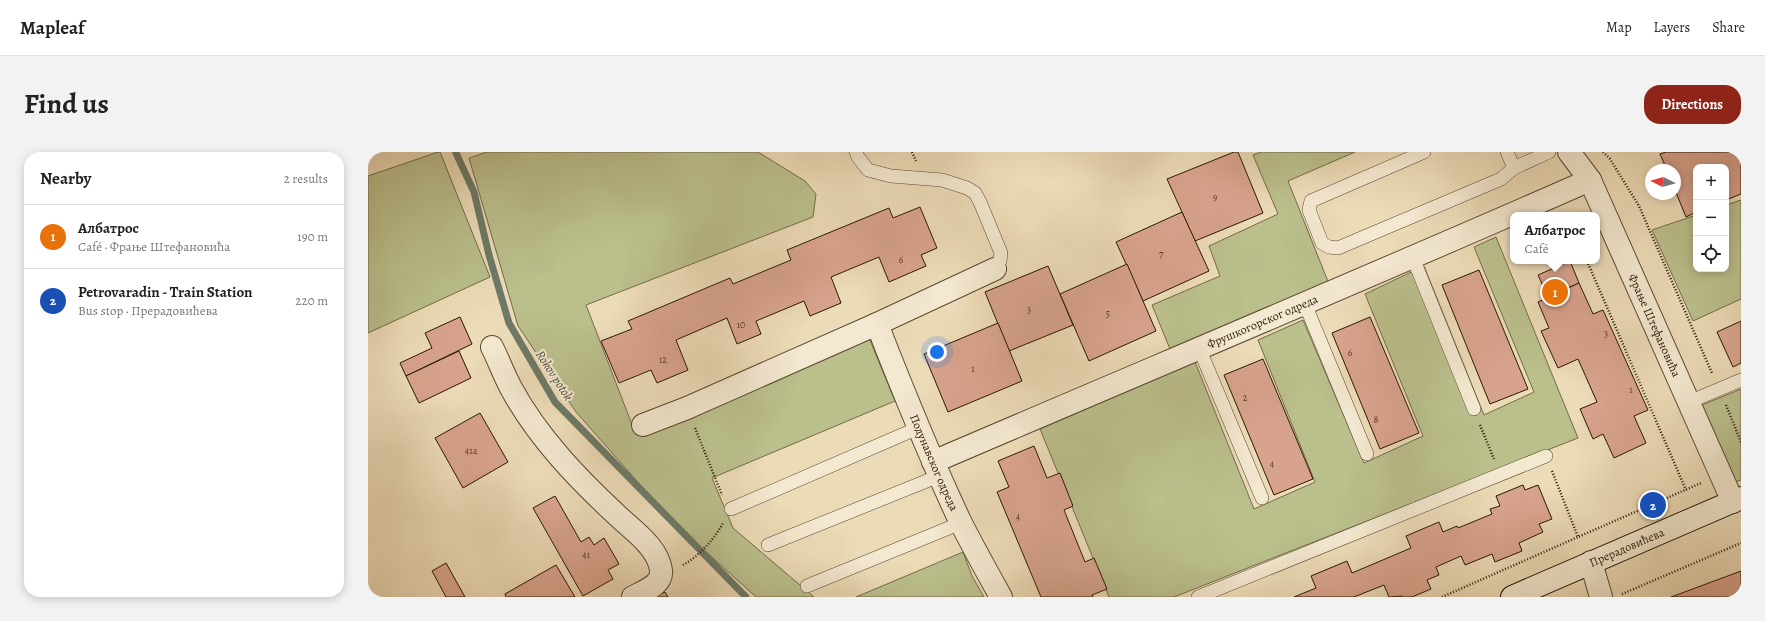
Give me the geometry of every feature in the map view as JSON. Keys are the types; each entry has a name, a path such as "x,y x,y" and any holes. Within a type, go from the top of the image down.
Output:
{"street":[{"name":"Фрање Штефановића","path":"1570,152 1590,180 1721,475 1737,500"},
{"name":"Фрушкогорског одреда","path":"1517,212 1590,180"},
{"name":"Фрушкогорског одреда","path":"936,469 1200,348 1510,215"},
{"path":"643,425 686,408 877,324 995,269"},
{"name":"Подунавског одреда","path":"877,324 918,428 936,469 961,523 1001,597"},
{"path":"492,347 511,388 533,424 588,489 652,549 661,568 661,576 656,584 633,597"},
{"name":"Прерадовићева","path":"1512,597 1737,500"},
{"path":"1591,562 1611,596"}],"lane":[{"path":"856,152 868,170 891,176 942,180 967,188 975,193 1001,253 1000,261 995,269"},
{"path":"1424,152 1312,201 1309,210 1322,243 1329,247 1338,248 1501,179 1514,168 1549,152"},
{"path":"1507,152 1514,168"},
{"path":"1413,258 1474,409"},
{"path":"1305,304 1367,454"},
{"path":"1200,348 1262,498"},
{"path":"1689,402 1741,380"},
{"path":"731,509 918,428"},
{"path":"1198,597 1546,456"},
{"path":"768,545 936,469"},
{"path":"807,586 961,523"}],"path":[{"path":"1603,152 1610,159 1640,206 1741,442"},
{"path":"1588,264 1686,490"},
{"path":"686,408 724,498"},
{"path":"1474,409 1500,474"},
{"path":"1546,456 1578,537"},
{"path":"1442,597 1721,475"},
{"path":"694,559 718,532"},
{"path":"1611,596 1741,543"}],"green space":[{"path":"440,152 490,277 368,333 368,176"},
{"path":"487,152 758,152 805,181 816,194 813,217 586,305 636,435 867,333 895,401 712,478 733,528 814,597 756,597 673,522 576,412 518,326 469,158"},
{"path":"1261,152 1355,152 1288,181 1329,284 1170,349 1152,305 1220,276 1209,246 1278,214 1253,155"},
{"path":"1741,200 1741,299 1693,321 1652,230 1693,216 1693,272 1729,272 1729,204"},
{"path":"1496,237 1578,438 1174,597 1109,597 1040,429 1195,362 1254,509 1315,482 1258,340 1303,320 1364,463 1423,436 1365,294 1424,266 1484,415 1534,392 1474,247"},
{"path":"1741,389 1741,480 1735,482 1702,405"},
{"path":"963,552 972,576 984,597 856,597"}],"building":[{"path":"1234,152 1238,152 1263,213 1195,241 1167,179"},
{"path":"1666,152 1739,152 1741,158 1741,194 1729,199 1729,164 1693,164 1693,214 1686,217 1679,200 1681,200 1681,164 1664,164 1660,154"},
{"path":"920,207 937,248 921,255 926,266 889,282 879,257 831,277 841,303 810,316 804,301 756,321 761,334 737,344 727,318 676,340 688,370 657,383 651,370 619,383 601,341 632,329 628,321 730,278 733,284 791,260 787,250 889,208 893,218"},
{"path":"1182,212 1209,271 1143,301 1116,242"},
{"path":"1127,264 1156,331 1089,361 1060,294"},
{"path":"1563,264 1571,264 1579,283 1548,297 1538,275"},
{"path":"1048,266 1073,325 1009,351 985,292"},
{"path":"1479,270 1528,389 1490,404 1442,285"},
{"path":"1579,283 1593,314 1603,310 1648,410 1634,416 1646,443 1614,458 1603,434 1593,439 1580,409 1597,402 1578,359 1558,368 1541,331 1549,328 1538,302"},
{"path":"460,317 472,344 406,376 400,363 432,348 425,333"},
{"path":"1370,317 1419,433 1380,449 1332,333"},
{"path":"1741,321 1741,363 1733,367 1717,332"},
{"path":"998,323 1022,381 948,412 924,354"},
{"path":"459,351 471,378 419,403 406,376"},
{"path":"1263,359 1313,479 1274,495 1224,375"},
{"path":"480,413 508,462 463,488 435,438"},
{"path":"1034,446 1047,478 1060,473 1073,506 1064,510 1085,562 1094,558 1107,589 1092,595 1093,597 1041,597 997,492 1009,487 998,461"},
{"path":"1523,485 1525,490 1538,485 1552,519 1539,524 1543,532 1519,543 1522,551 1495,562 1492,554 1465,565 1461,556 1436,567 1439,575 1427,580 1431,589 1412,597 1389,597 1384,585 1354,597 1294,597 1316,588 1311,576 1347,561 1352,573 1411,548 1406,536 1439,522 1443,532 1457,526 1458,528 1492,514 1490,509 1500,506 1496,496"},
{"path":"555,496 581,542 589,537 594,545 604,538 619,564 608,570 613,579 583,596 533,508"},
{"path":"446,563 465,597 446,597 432,571"},
{"path":"556,565 575,597 506,597 505,594"},
{"path":"1741,571 1741,597 1671,597"},
{"path":"665,592 668,597 655,597"}],"waterway":[{"name":"Rokov potok","path":"456,153 474,192 489,255 509,323 555,402 746,597"}],"place":[{"name":"Албатрос","path":"1555,292"},
{"name":"Petrovaradin - Train Station","path":"1653,505"}]}
